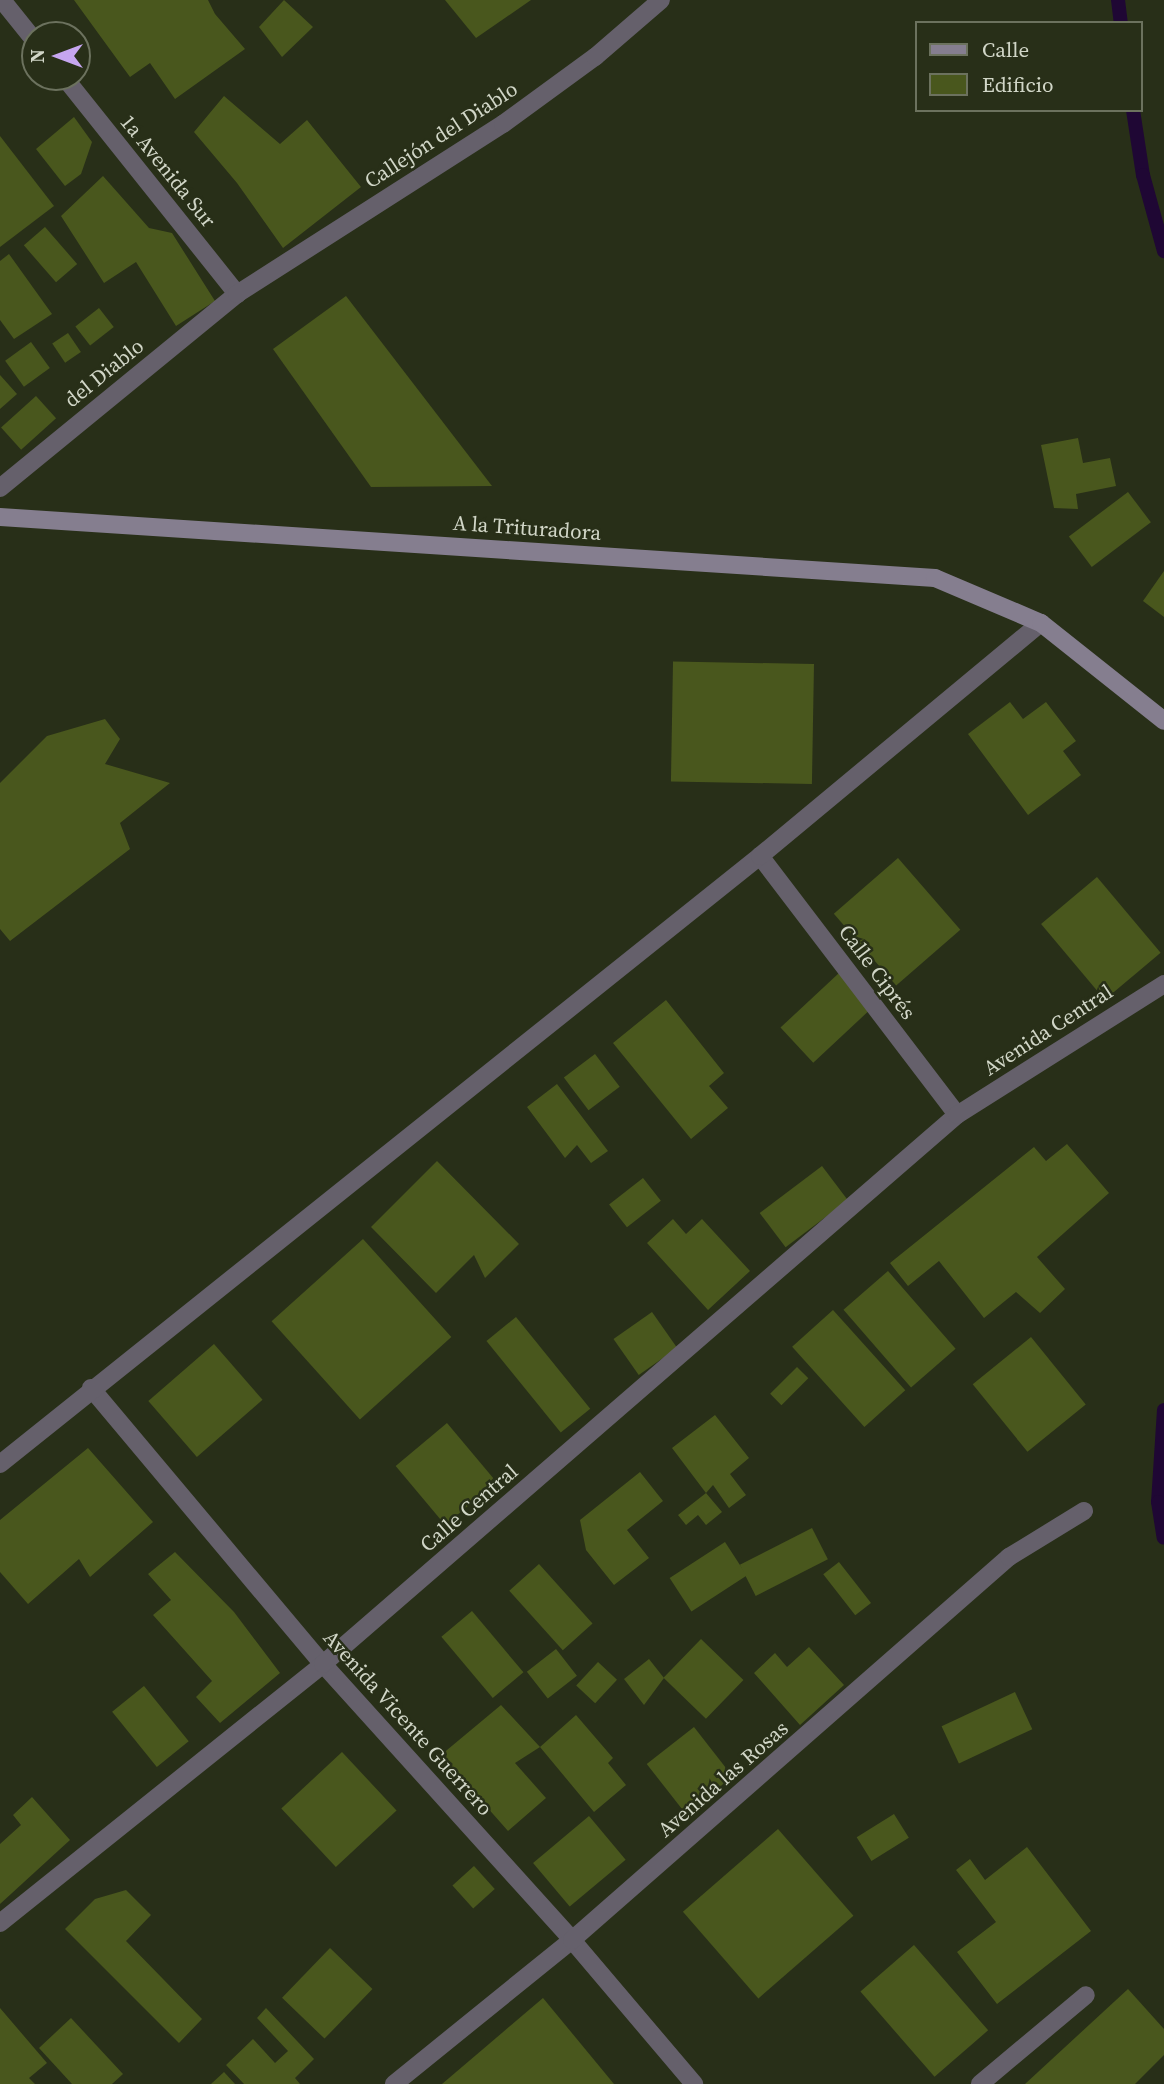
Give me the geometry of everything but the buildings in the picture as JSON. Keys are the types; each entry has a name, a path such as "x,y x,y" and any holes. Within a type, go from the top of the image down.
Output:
{"street":[{"path":"2,0 21,24"},
{"name":"Callejón del Diablo","path":"237,294 503,124 594,57 661,0"},
{"name":"1a Avenida Sur","path":"75,91 237,294"},
{"name":"del Diablo","path":"0,488 237,294"},
{"name":"A la Trituradora","path":"0,517 935,578 1041,623 1164,721"},
{"path":"0,1464 91,1388 760,856 1041,623"},
{"name":"Calle Ciprés","path":"760,856 957,1115"},
{"name":"Avenida Central","path":"957,1115 1164,984"},
{"name":"Calle Central","path":"0,1923 323,1664 957,1115"},
{"name":"Avenida Vicente Guerrero","path":"91,1388 323,1664 572,1940 694,2084"},
{"name":"Avenida las Rosas","path":"394,2084 572,1940 1009,1557 1084,1511"},
{"path":"980,2084 1086,1995"}],"waterway":[{"path":"1118,0 1121,21"},
{"path":"1133,112 1143,175 1164,251"},
{"path":"1164,1410 1158,1502 1164,1538"}]}
